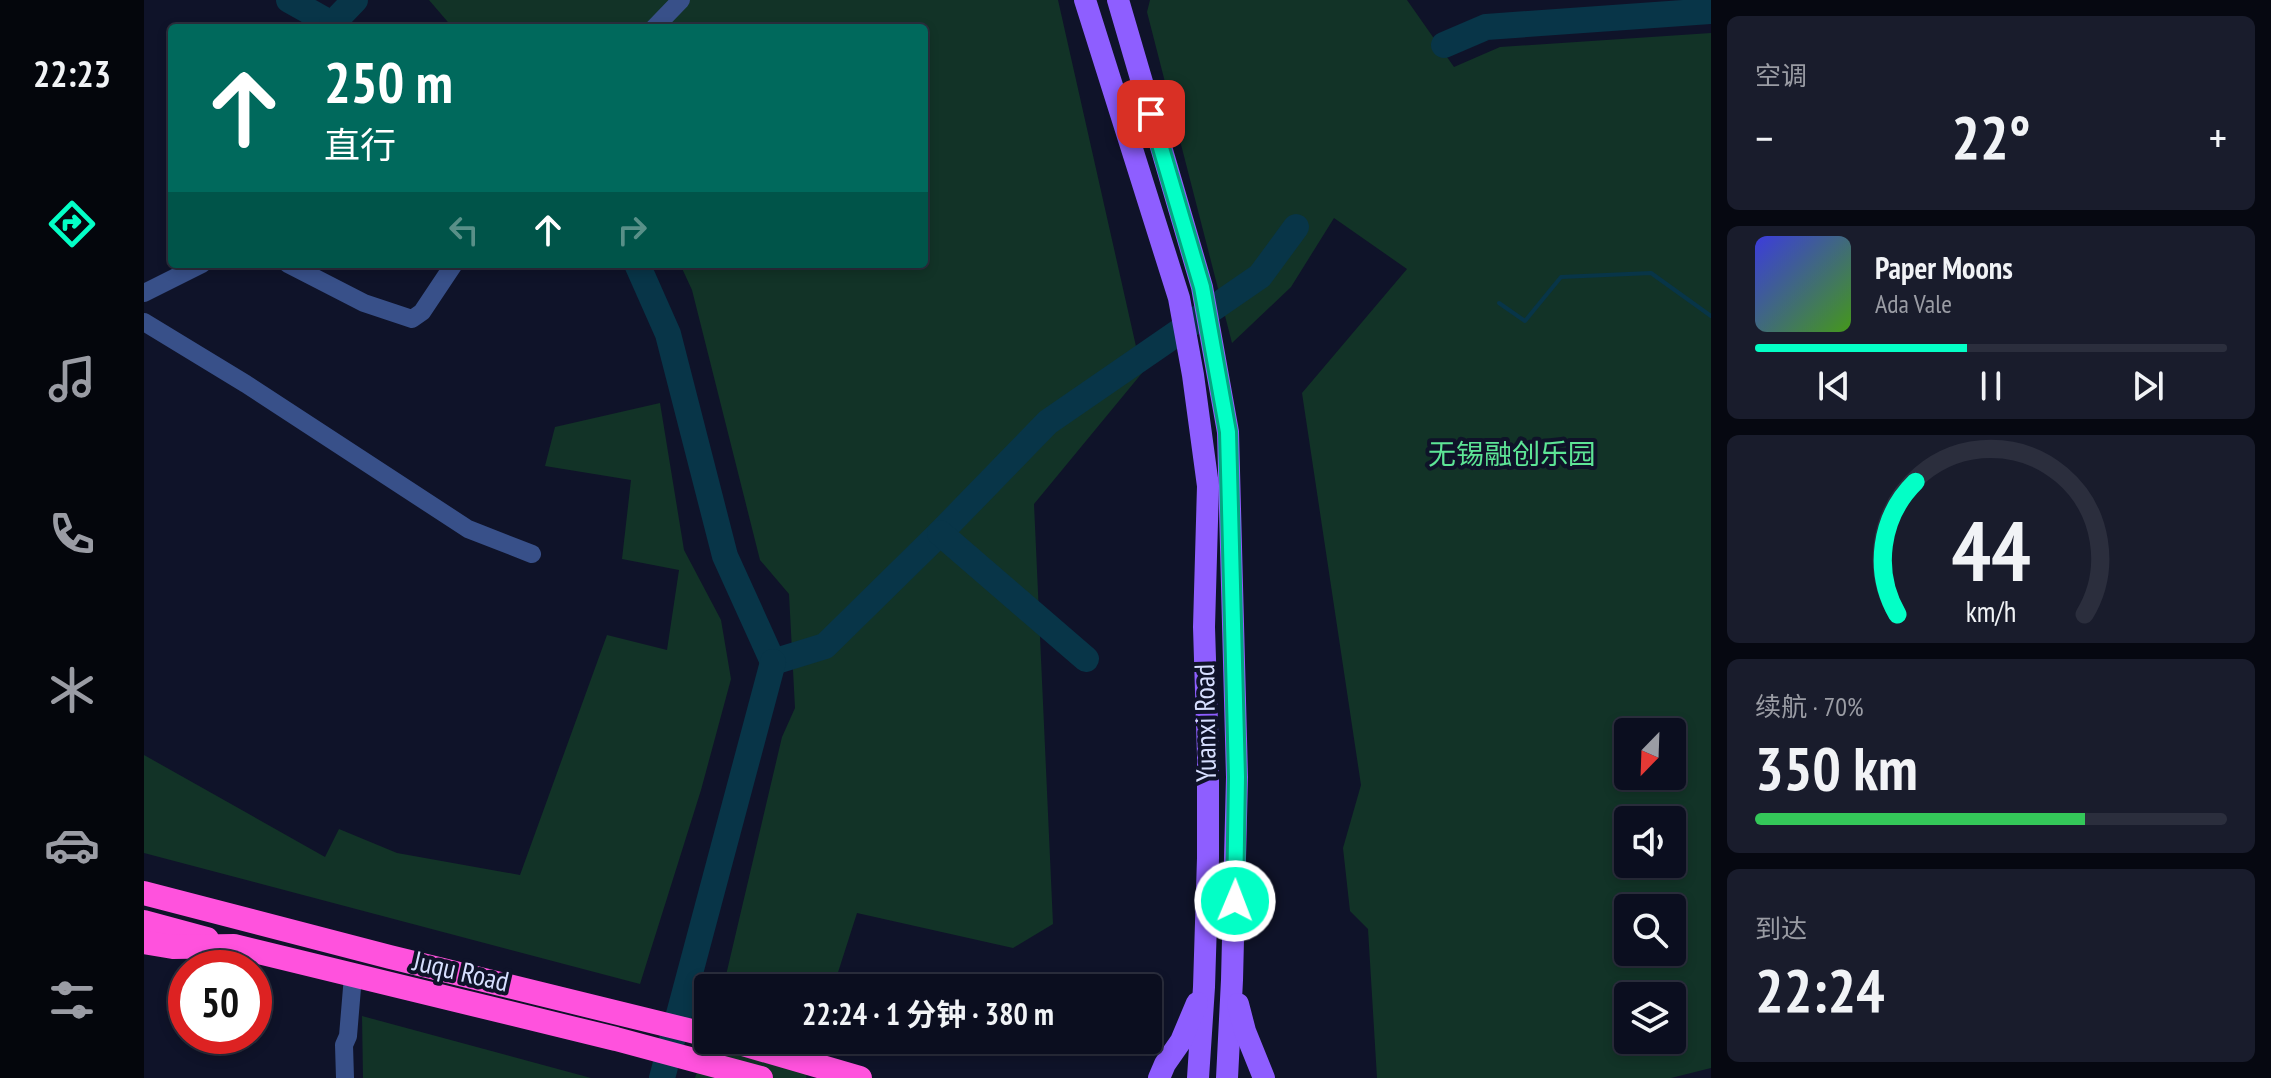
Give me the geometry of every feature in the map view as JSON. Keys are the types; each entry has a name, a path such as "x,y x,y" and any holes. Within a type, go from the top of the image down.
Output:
{"highway":[{"name":"Juqu Road","path":"144,893 694,1031"},
{"path":"144,922 234,946"},
{"name":"Juqu Road","path":"144,942 173,947 234,946 751,1075"},
{"path":"779,1054 860,1078"}],"main road":[{"name":"Yuanxi Road","path":"1085,0 1179,298 1208,486 1204,627 1208,858 1198,1078"},
{"name":"Yuanxi Road","path":"1118,0 1202,287 1228,432 1237,777 1227,1078"},
{"path":"1232,980 1245,1031 1264,1078"},
{"path":"1159,1078 1181,1041 1204,987"}],"street":[{"path":"658,24 681,0"},
{"path":"144,293 194,268"},
{"path":"296,268 364,303 412,319 422,312 451,268"},
{"path":"144,322 246,384 468,529 532,554"},
{"path":"345,1078 344,1045 348,1036 353,976"}],"green space":[{"path":"429,0 1058,0 1142,373 1034,504 1053,924 1013,948 857,913 837,974 726,974 782,737 795,708 789,594 760,560 692,290 682,268 928,268 928,24 450,24"},
{"name":"无锡融创乐园","path":"1150,0 1407,0 1454,67 1500,47 1711,33 1711,1068 1671,1078 1377,1078 1368,929 1350,911 1343,848 1361,785 1302,393 1407,269 1334,218 1291,287 1232,343 1147,12"},
{"path":"660,403 684,550 721,620 731,679 701,790 640,984 144,853 144,755 325,857 339,829 397,853 520,875 607,635 667,650 679,570 622,559 631,480 545,466 555,427"},
{"path":"362,1016 591,1078 363,1078"},
{"path":"703,1054 813,1054 806,1078 695,1078"}],"waterway":[{"path":"289,0 332,24"},
{"path":"332,24 355,0"},
{"path":"1444,45 1486,27 1711,11"},
{"path":"639,268 668,334 725,556 773,662 825,646 1048,422 1260,276 1296,227"},
{"path":"1499,303 1525,321 1561,277 1651,273 1711,316"},
{"path":"940,533 1086,659"},
{"path":"662,1078 773,662"}],"route":[{"path":"1151,114 1202,287 1228,432 1237,777 1235,901"}]}
